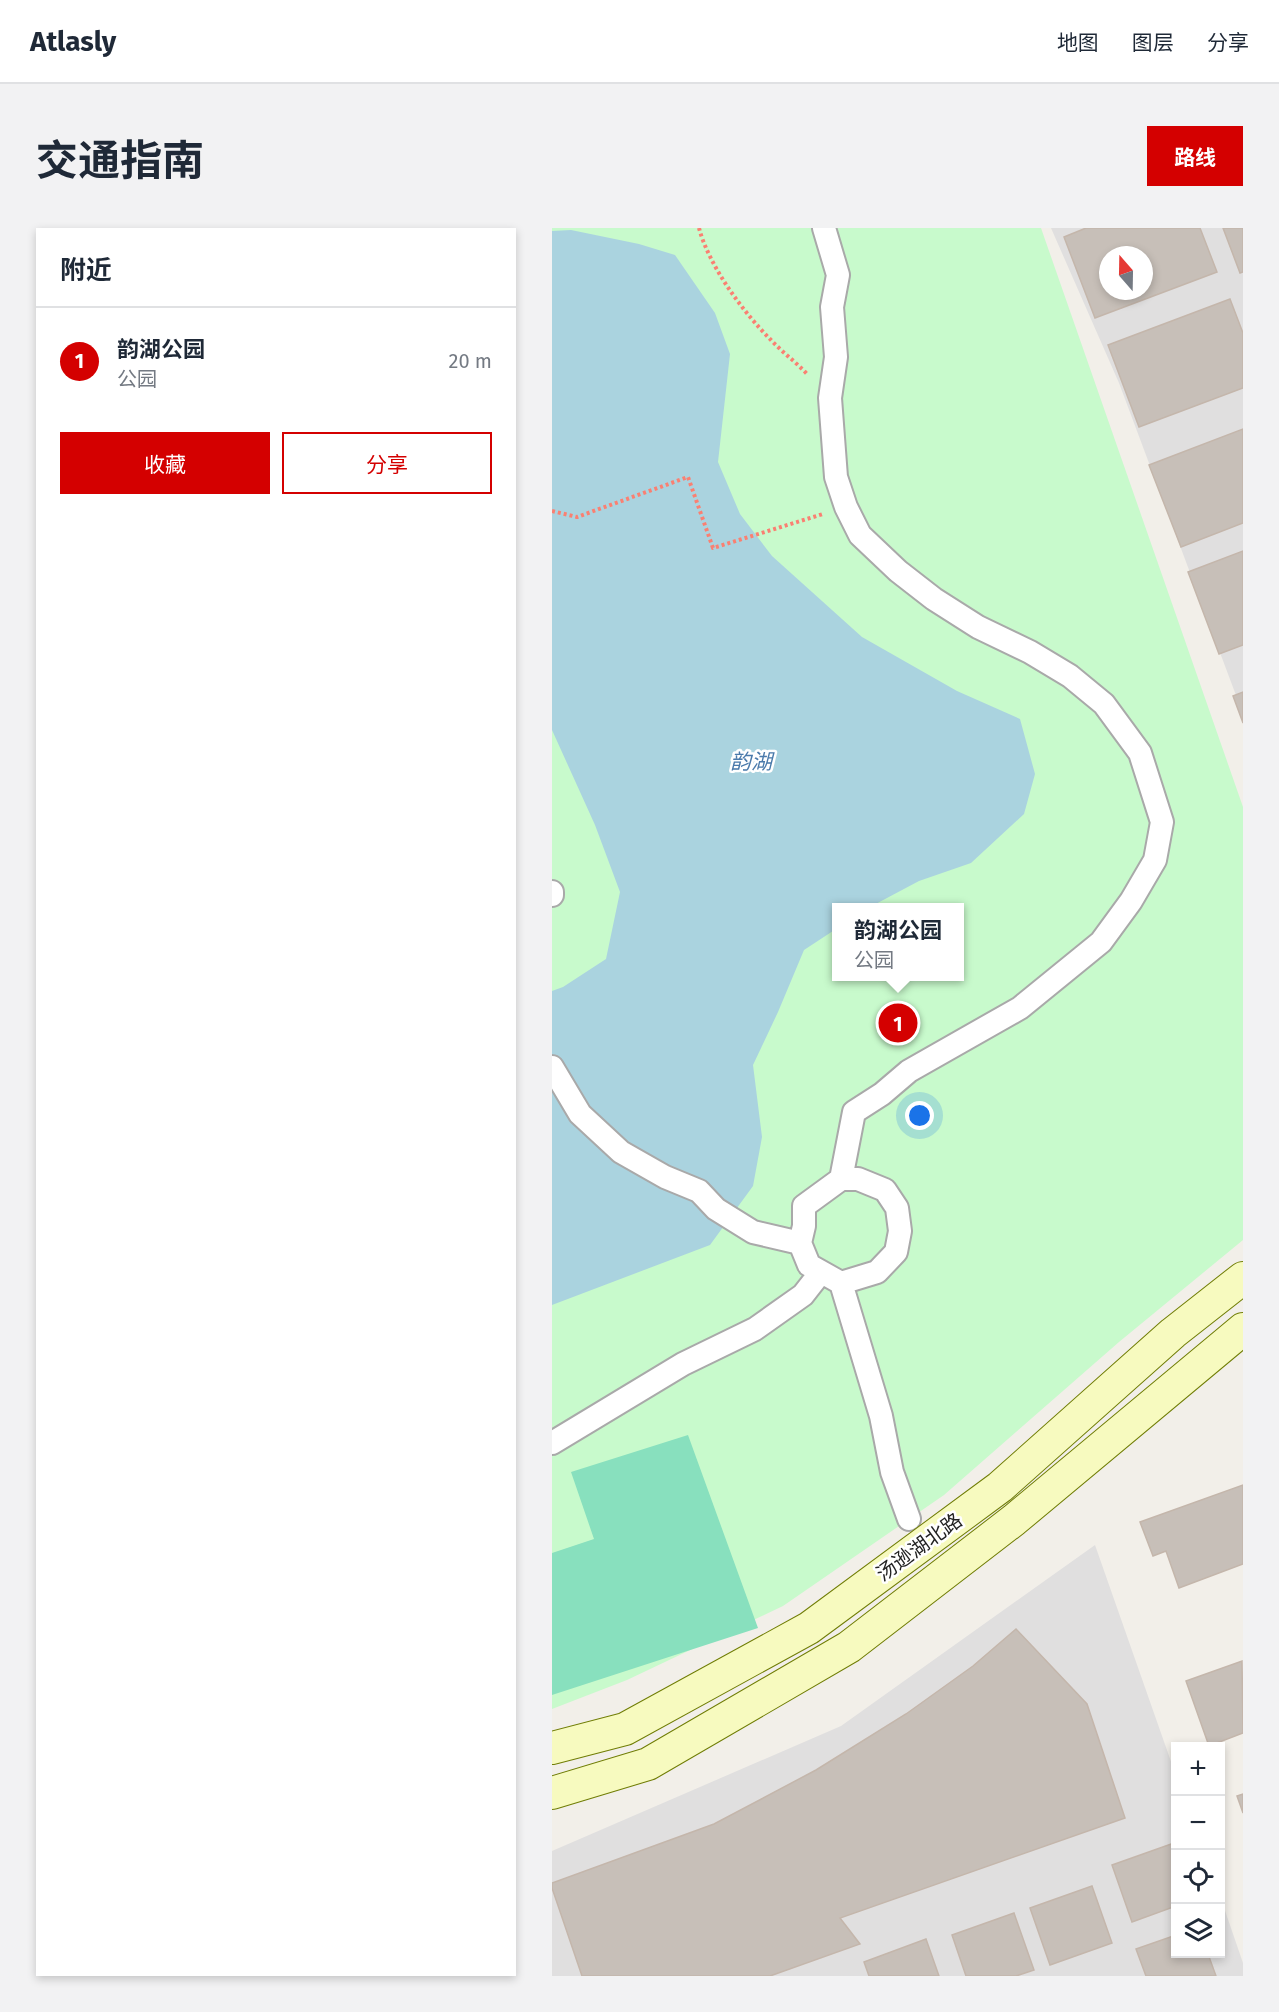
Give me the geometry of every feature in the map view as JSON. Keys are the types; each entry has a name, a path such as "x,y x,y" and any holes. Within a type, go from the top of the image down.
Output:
{"street":[{"path":"824,228 838,275 832,307 836,357 830,398 836,477 846,507 860,535 898,571 934,599 978,627 1030,652 1070,676 1104,704 1140,753 1161,822 1155,860 1131,901 1101,942 1020,1008 909,1071 882,1094 854,1112 841,1179"},
{"path":"552,1067 580,1114 621,1152 665,1177 699,1191 716,1209 753,1232 800,1243"},
{"path":"841,1283 877,1272 896,1252 900,1231 897,1208 885,1190 858,1179 841,1179 804,1206 804,1226 800,1243 809,1265 841,1283 881,1416 892,1472 909,1519"},
{"path":"552,1443 683,1364 755,1329 804,1295 821,1272"},
{"name":"汤逊湖北路","path":"552,1748 625,1729 809,1628 1000,1487 1173,1333 1243,1278"},
{"name":"汤逊湖北路","path":"552,1793 648,1764 849,1647 1014,1520 1243,1329"}],"path":[{"path":"699,228 711,257 734,295 770,340 806,372 830,398"},
{"path":"552,511 577,518 688,477 713,548 846,507"}],"shaded area":[{"path":"1051,228 1243,228 1243,714 1119,383"},
{"path":"1095,1545 1171,1762 1171,1958 1225,1958 1225,1911 1243,1963 1243,1976 552,1976 552,1851 841,1726"}],"green space":[{"path":"552,228 1041,228 1243,807 1243,1240 1119,1342 944,1495 783,1606 627,1680 552,1709"},
{"path":"688,1435 758,1628 552,1695 552,1553 594,1539 571,1472"}],"water":[{"name":"韵湖","path":"571,230 639,244 675,255 715,313 730,354 718,462 740,514 772,556 862,637 957,691 1020,719 1035,774 1024,814 971,863 919,881 878,903 832,903 832,932 804,950 753,1065 762,1137 753,1186 710,1245 552,1305 552,991 563,987 606,959 620,892 595,825 552,730 552,231"}],"building":[{"path":"1086,228 1200,228 1217,272 1153,296 1153,246 1099,246 1099,300 1143,300 1095,318 1064,237"},
{"path":"1223,228 1243,228 1243,272 1240,273"},
{"path":"1230,299 1243,333 1243,388 1139,427 1108,345"},
{"path":"1243,429 1243,523 1181,547 1149,465"},
{"path":"1243,551 1243,645 1219,654 1188,572"},
{"path":"1243,692 1243,723 1233,696"},
{"path":"1243,1485 1243,1564 1179,1588 1166,1551 1153,1556 1140,1522"},
{"path":"1016,1629 1087,1704 1125,1818 840,1918 860,1944 770,1976 582,1976 552,1883 714,1824 816,1770 906,1714 973,1666"},
{"path":"1242,1661 1243,1733 1219,1742 1208,1742 1186,1681"},
{"path":"1243,1794 1243,1813 1237,1796"},
{"path":"1171,1844 1171,1908 1132,1922 1112,1865"},
{"path":"1092,1886 1112,1943 1050,1965 1030,1908"},
{"path":"1014,1913 1034,1970 1016,1976 966,1976 952,1935"},
{"path":"1171,1937 1171,1958 1209,1958 1216,1976 1146,1976 1136,1949"},
{"path":"926,1939 939,1976 869,1976 864,1962"}],"place":[{"name":"韵湖公园","path":"898,1023"}]}
